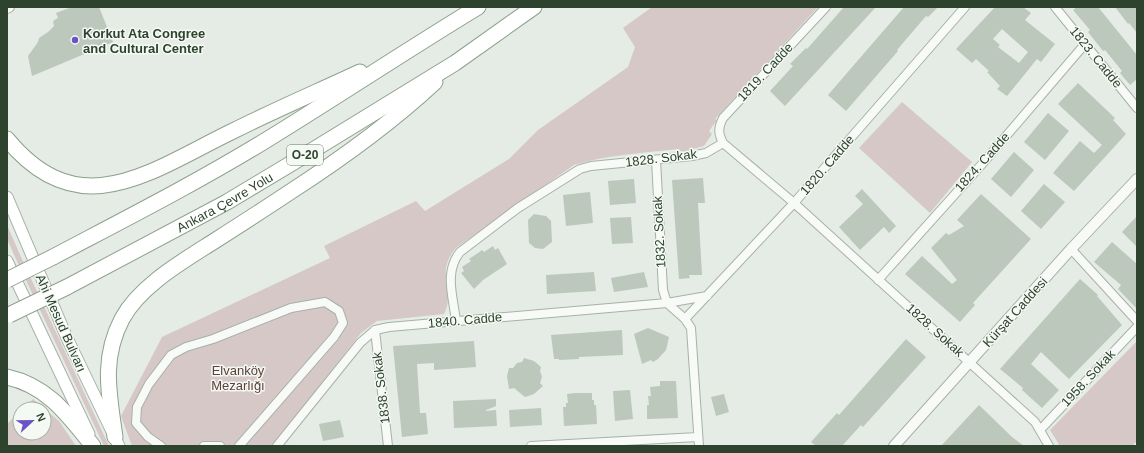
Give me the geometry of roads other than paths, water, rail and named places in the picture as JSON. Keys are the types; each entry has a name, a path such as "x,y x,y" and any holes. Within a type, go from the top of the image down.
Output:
{"highway":[{"name":"O-20","path":"7,280 180,190 267,140 400,53 478,7"},
{"name":"Ankara Çevre Yolu","path":"8,316 67,287 227,202 455,63 534,7"},
{"path":"7,139 19,154 34,166 52,177 70,184 97,186 126,182 143,176 234,130 400,53"},
{"path":"117,442 107,380 108,361 118,329 131,306 145,291 181,263 354,149 409,107 455,63"},
{"path":"7,377 29,384 50,397 94,446"}],"main road":[{"name":"Ahi Mesud Bulvarı","path":"7,198 67,338 117,442"},
{"name":"Ahi Mesud Bulvarı","path":"7,261 94,446"}],"street":[{"name":"1819. Cadde","path":"723,143 718,134 719,125 723,118 826,7"},
{"name":"1820. Cadde","path":"685,319 794,203 965,7"},
{"name":"1823. Cadde","path":"1055,7 1137,108"},
{"name":"1824. Cadde","path":"878,280 983,163 1085,44"},
{"name":"1828. Sokak","path":"456,320 450,269 453,260 460,252 518,208 580,169 591,166 656,160 706,153 723,143 794,203 971,362 1035,422 1049,446"},
{"name":"1832. Sokak","path":"656,160 662,280 667,303"},
{"name":"Kürşat Caddesi","path":"894,446 1071,249 1137,179"},
{"path":"1071,249 1137,321"},
{"name":"1840. Cadde","path":"375,330 389,327 456,320 667,303 707,296"},
{"path":"161,446 148,437 136,423 137,407 149,384 171,355 186,347 213,339 291,308 325,302 339,311 343,323 334,336 239,446"},
{"path":"667,303 685,319 691,328 699,446"},
{"name":"1958. Sokak","path":"1040,430 1137,327"},
{"path":"277,446 360,343 375,330"},
{"name":"1838. Sokak","path":"375,330 388,446"},
{"path":"530,446 698,437"},
{"path":"204,446 220,446"}],"place":[{"name":"Korkut Ata Congree and Cultural Center","path":"75,40"}],"park label":[{"name":"Elvanköy Mezarlığı","path":"238,378"}]}
